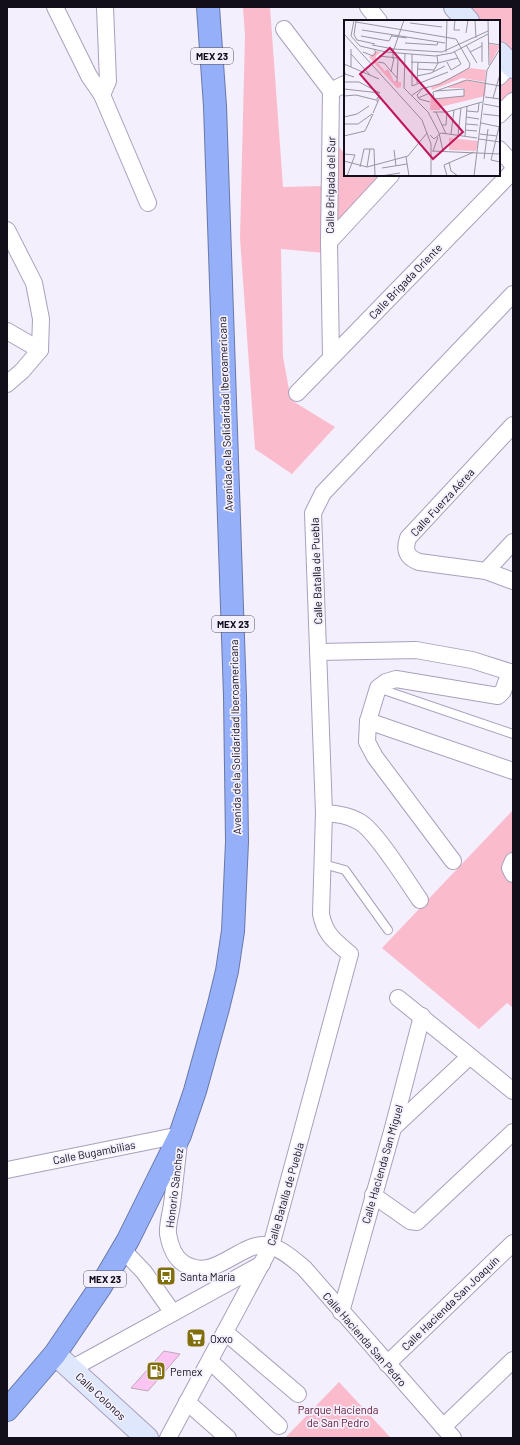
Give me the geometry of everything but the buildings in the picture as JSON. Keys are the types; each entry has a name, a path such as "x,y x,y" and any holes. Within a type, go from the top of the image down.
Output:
{"highway":[{"name":"Avenida de la Solidaridad Iberoamericana","path":"7,1410 55,1354 101,1286 122,1249 180,1135 195,1091 227,971 233,931 236,878 235,696 215,106 208,7"}],"street":[{"path":"56,7 89,76 102,95 148,203"},
{"path":"102,95 108,81 105,7"},
{"path":"368,7 378,20"},
{"path":"454,7 467,20"},
{"name":"Calle Brigada del Sur","path":"284,29 338,88 328,242 331,356"},
{"path":"500,114 513,101"},
{"path":"500,151 510,161 513,167"},
{"name":"Calle Brigada Oriente","path":"297,393 331,356 511,173 513,167"},
{"path":"328,242 390,176"},
{"path":"7,230 34,283 41,320 40,350 22,371 7,384"},
{"name":"Calle Batalla de Puebla","path":"168,1438 271,1246 350,954 334,940 324,927 321,914 324,813 313,513 323,492 513,294"},
{"path":"7,331 40,350"},
{"name":"Calle Fuerza Aérea","path":"513,425 408,538 405,547 407,555 412,560 486,571 513,581"},
{"path":"486,571 513,542"},
{"path":"319,652 416,650 472,660 511,673 503,691 498,696 396,679 386,682 378,688 368,721 367,742 375,757 454,861"},
{"path":"368,721 513,771"},
{"path":"324,813 344,815 361,822 373,834 420,900"},
{"path":"513,861 510,868 513,874"},
{"path":"398,998 422,1016 469,1057 513,1091"},
{"name":"Calle Hacienda San Miguel","path":"341,1312 393,1128 422,1016"},
{"path":"393,1128 469,1057"},
{"path":"373,1195 410,1221 417,1222 513,1132"},
{"name":"Calle Bugambilias","path":"7,1170 180,1135"},
{"name":"Honorio Sánchez","path":"180,1135 168,1233 175,1254 185,1264 202,1269 220,1264 257,1246 271,1246"},
{"name":"Calle Hacienda San Joaquín","path":"387,1364 513,1243"},
{"name":"Calle Hacienda San Pedro","path":"271,1246 294,1259 304,1268 341,1312 448,1432"},
{"path":"122,1249 144,1272 173,1313"},
{"path":"71,1368 262,1264"},
{"path":"225,1332 298,1394"},
{"name":"Calle Colonos","path":"55,1354 147,1438"},
{"path":"448,1432 513,1360"},
{"path":"210,1361 279,1426"},
{"path":"187,1402 228,1438"}],"lane":[{"path":"378,688 513,734"},
{"path":"323,864 345,870 388,930"}],"green space":[{"path":"243,7 270,7 283,187 323,186 325,253 281,249 283,357 291,400 335,427 292,474 255,449 240,238 245,35"},
{"path":"464,7 513,7 513,57 500,44 500,20 476,20"},
{"path":"513,67 513,98 500,113 500,76"},
{"path":"338,145 344,154 344,176 385,176 336,225"},
{"path":"513,810 513,1008 507,1003 479,1029 382,948"},
{"name":"Parque Hacienda de San Pedro","path":"339,1382 391,1438 285,1438"}],"place":[{"name":"Santa María","path":"166,1276"},
{"name":"Oxxo","path":"196,1338"},
{"name":"Pemex","path":"156,1371"}]}
